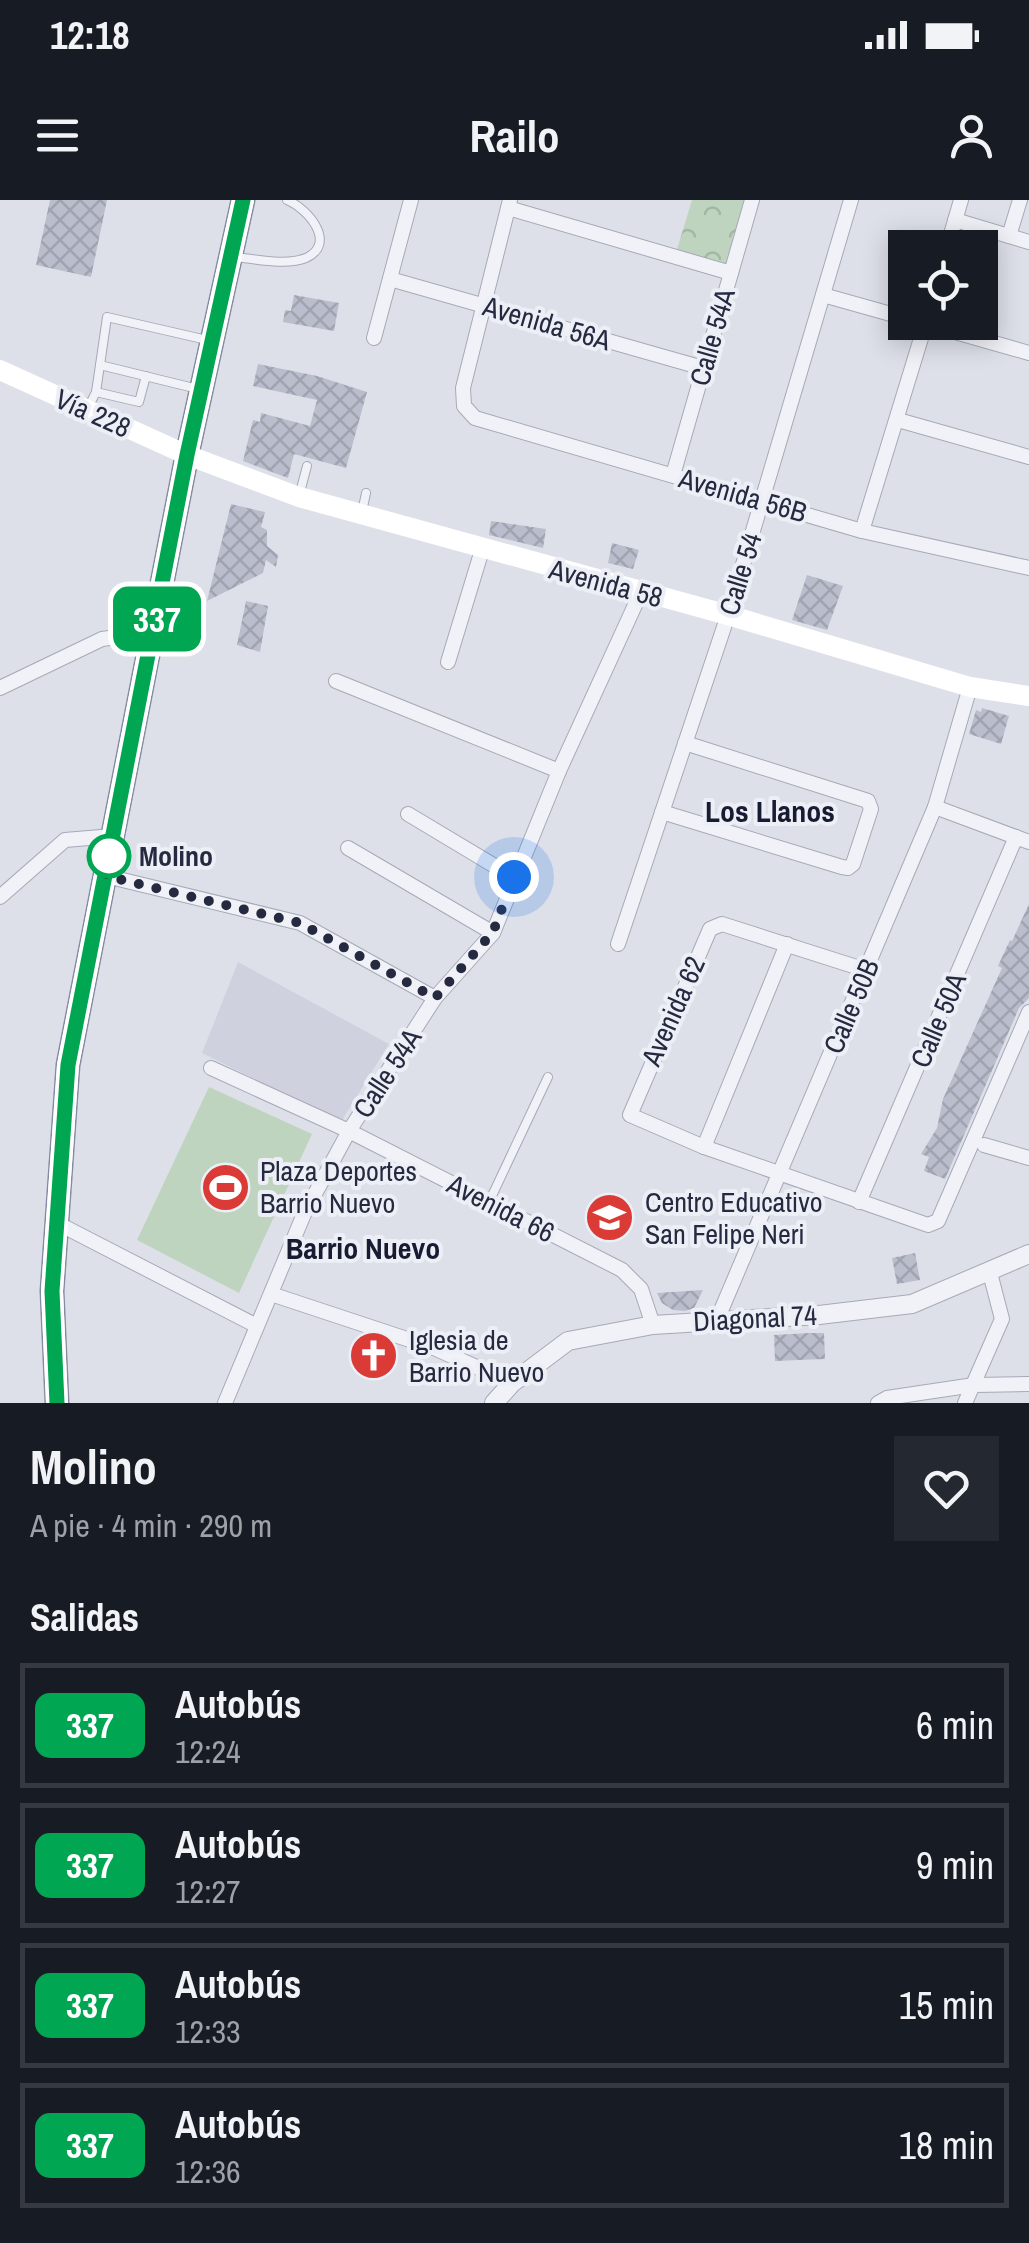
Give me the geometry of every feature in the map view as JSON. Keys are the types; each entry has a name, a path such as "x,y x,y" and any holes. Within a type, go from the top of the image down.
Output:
{"highway":[{"path":"58,1403 52,1291 68,1065 187,455 243,200"}],"main road":[{"name":"Vía 228","path":"0,370 91,401 187,455"},
{"name":"Avenida 58","path":"187,455 361,516 728,615 970,687 1029,696"}],"street":[{"path":"374,338 411,200"},
{"name":"Calle 54A","path":"673,474 752,200"},
{"name":"Calle 54","path":"618,944 728,615 851,200"},
{"path":"952,230 961,200"},
{"path":"1009,236 1020,200"},
{"path":"484,305 509,204 731,272"},
{"path":"955,220 1029,242"},
{"name":"Avenida 56A","path":"390,280 704,368"},
{"path":"823,295 888,313"},
{"name":"Avenida 56B","path":"484,305 462,388 464,406 475,418 862,531 1029,568"},
{"path":"862,531 919,340"},
{"path":"984,340 1029,353"},
{"path":"898,420 1029,457"},
{"path":"448,662 482,550"},
{"name":"Calle 54A","path":"225,1403 304,1214 349,1131 435,998 493,932 559,770 640,592"},
{"path":"0,688 102,639 154,632"},
{"path":"336,682 559,770"},
{"name":"Calle 50B","path":"718,1320 936,806 970,687"},
{"path":"662,812 848,868 853,864 871,809 868,801 685,743"},
{"path":"936,806 1022,840"},
{"path":"408,814 514,877"},
{"path":"0,898 65,840 112,836"},
{"name":"Calle 50A","path":"859,1202 1022,840"},
{"path":"348,848 493,932"},
{"path":"106,876 300,923 435,998"},
{"name":"Avenida 62","path":"704,1147 634,1119 630,1110 710,929 722,924 866,970"},
{"path":"788,944 704,1147 918,1224 938,1221 1028,1020"},
{"name":"Avenida 66","path":"212,1068 349,1131 622,1270 640,1289 654,1325"},
{"path":"984,1145 1029,1158"},
{"path":"57,1223 255,1326"},
{"name":"Diagonal 74","path":"494,1403 512,1383 568,1341 654,1325 819,1315 912,1304 1029,1254"},
{"path":"965,1403 1002,1319 990,1273"},
{"path":"271,1294 434,1348 512,1383"},
{"path":"878,1403 887,1398 974,1385 1029,1384"}],"lane":[{"path":"230,256 295,260 309,257 318,247 320,232 308,213 287,200"},
{"path":"146,376 140,402 91,401 107,318 211,342"},
{"path":"100,365 201,390"},
{"path":"299,497 307,466"},
{"path":"361,516 366,493"},
{"path":"488,1202 548,1076"}],"shaded area":[{"path":"238,962 389,1044 341,1122 202,1053"}],"green space":[{"path":"692,200 752,200 731,273 675,256"},
{"name":"Plaza Deportes Barrio Nuevo","path":"209,1087 312,1134 239,1293 137,1240"}],"building":[{"path":"50,200 107,200 91,277 36,265"},
{"path":"294,295 339,303 334,331 283,322 285,310 291,311"},
{"path":"258,364 317,376 367,392 346,468 294,454 288,478 243,461 253,420 260,422 261,413 310,426 317,400 253,386"},
{"path":"231,504 265,512 261,527 267,530 267,546 278,555 276,567 266,560 263,573 207,601"},
{"path":"491,521 546,529 543,548 489,535"},
{"path":"612,543 639,550 633,569 608,563"},
{"path":"807,575 843,586 827,630 792,620"},
{"path":"246,601 268,606 260,652 237,645"},
{"path":"982,708 1009,716 1001,744 969,734 976,710 981,712"},
{"path":"1029,904 1029,998 1019,1008 945,1179 924,1171 929,1157 921,1154 937,1128 943,1099 1002,968 998,966"},
{"path":"915,1253 920,1280 897,1284 892,1258"},
{"path":"703,1290 694,1308 685,1311 662,1303 657,1293"},
{"path":"824,1333 825,1359 775,1361 774,1335"},
{"name":"Iglesia de Barrio Nuevo","path":"366,1339 391,1347 382,1374 356,1366"}],"bus line":[{"name":"337","path":"57,1403 52,1291 68,1065 187,455 243,200"}],"place":[{"name":"Molino","path":"109,856"},
{"name":"Plaza Deportes Barrio Nuevo","path":"225,1187"},
{"name":"Centro Educativo San Felipe Neri","path":"610,1218"},
{"name":"Iglesia de Barrio Nuevo","path":"374,1356"}],"district":[{"name":"Los Llanos","path":"770,812"},
{"name":"Barrio Nuevo","path":"363,1249"}],"route":[{"path":"109,856 106,876 300,923 435,998 493,932 514,877"}]}
